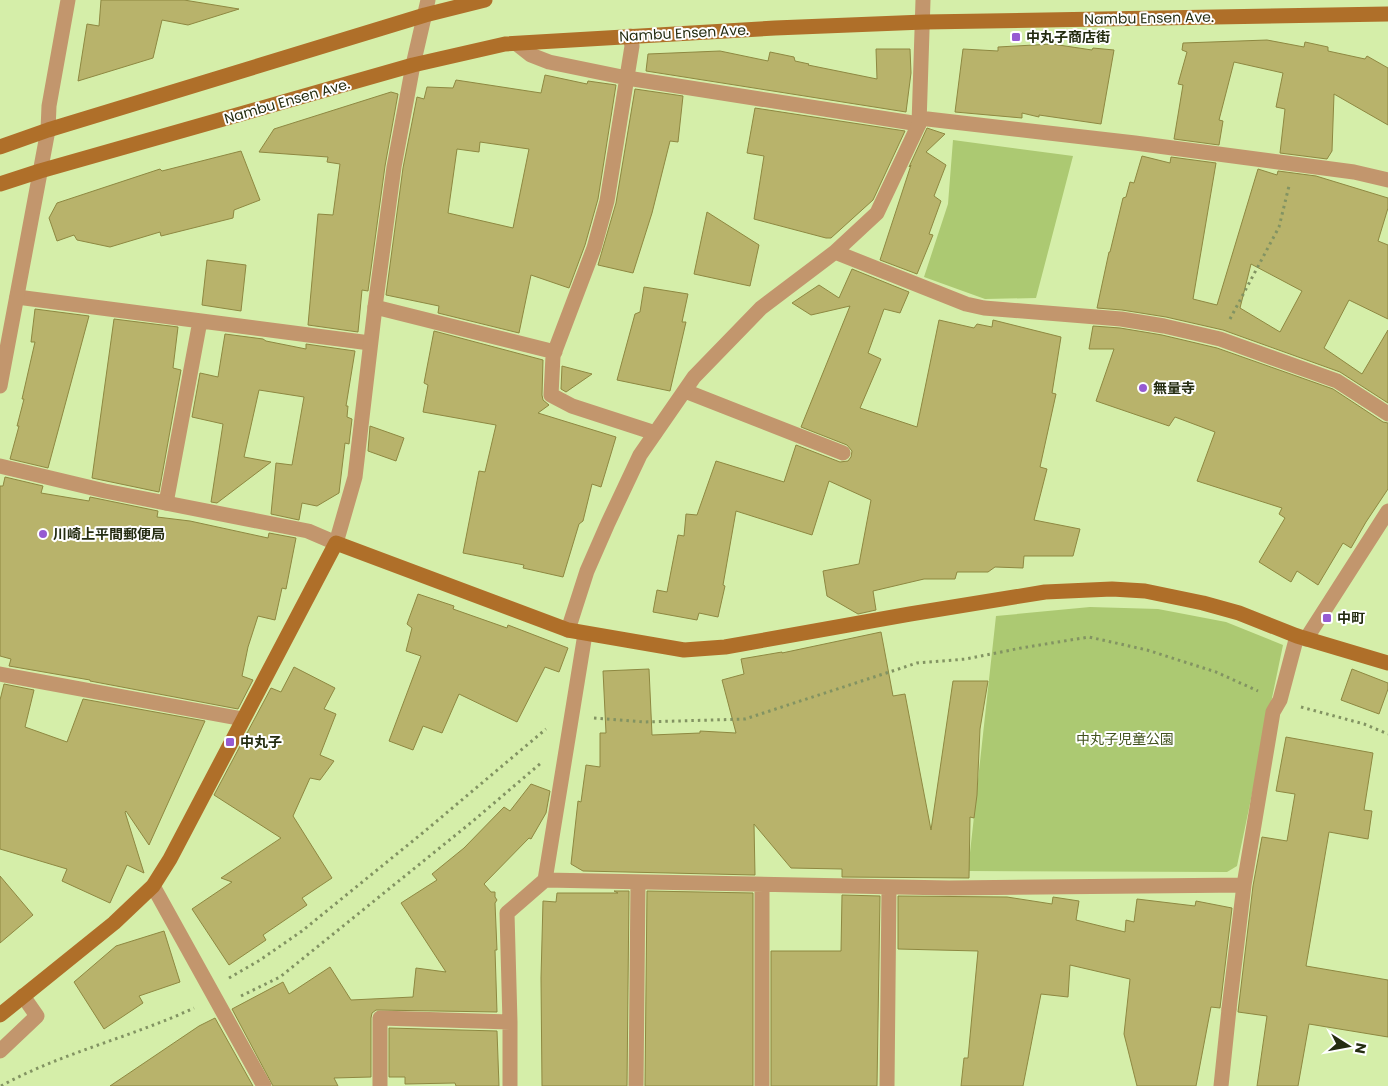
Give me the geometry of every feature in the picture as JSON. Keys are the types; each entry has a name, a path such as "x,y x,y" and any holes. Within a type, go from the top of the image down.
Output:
{"street":[{"path":"0,386 48,130 49,106 68,0"},
{"path":"0,1016 114,923 152,886 170,859 336,543 354,477 394,167 413,65 428,0"},
{"path":"0,147 48,130 425,15 485,0"},
{"path":"568,630 587,571 640,455 694,377 761,308 835,252 877,213 919,121 924,22 923,0"},
{"name":"Nambu Ensen Ave.","path":"0,184 413,65 505,44 775,28 924,22 1388,14"},
{"path":"630,36 632,46 607,201 594,248 555,352 551,395 572,406 655,433"},
{"path":"517,44 531,55 550,62 627,78 919,121 1135,143 1354,172 1388,180"},
{"path":"835,252 966,304 984,308 1121,319 1164,326 1220,339 1337,381 1388,414"},
{"path":"16,297 370,343"},
{"path":"375,307 555,352"},
{"path":"166,503 200,321"},
{"path":"685,391 843,453"},
{"path":"0,466 105,491 308,531 568,630 684,650 726,647 1044,592 1112,589 1145,591 1203,603 1239,613 1302,638 1388,663"},
{"path":"1221,1086 1244,885 1273,712 1280,700 1302,638 1388,511"},
{"path":"510,1086 507,913 545,880 585,634"},
{"path":"0,674 244,719"},
{"path":"545,880 949,888 1244,885"},
{"path":"636,1086 638,882"},
{"path":"762,885 762,1086"},
{"path":"152,886 264,1086"},
{"path":"887,1086 889,887"},
{"path":"0,1051 37,1016 23,996"},
{"path":"380,1086 380,1018 510,1022"}],"path":[{"path":"1220,339 1279,227 1295,164"},
{"path":"215,998 260,960 302,931 425,831 545,729 571,719 644,722 745,719 917,663 966,660 1020,648 1089,637 1147,650 1216,672 1280,700 1364,724 1388,734"},
{"path":"1,1086 67,1057 166,1021 215,998 280,977 473,821 546,758 567,747"}],"green space":[{"path":"953,140 1073,156 1036,298 985,299 924,277 948,204"},
{"name":"中丸子児童公園","path":"1090,607 1158,609 1226,622 1283,645 1237,866 1227,872 968,871 996,616"}],"building":[{"path":"101,0 184,0 239,9 188,25 162,20 153,58 78,81 87,24 99,26"},
{"path":"1267,40 1304,47 1305,42 1328,47 1328,51 1365,59 1367,56 1388,68 1388,125 1334,94 1332,151 1327,159 1280,153 1285,109 1276,107 1283,73 1234,62 1219,120 1223,121 1219,145 1174,139 1183,85 1178,84 1187,52 1182,50 1183,43"},
{"path":"1052,44 1092,50 1093,48 1114,50 1101,124 1039,115 1039,117 1022,113 1022,118 955,112 963,49 998,51 998,47"},
{"path":"876,49 910,49 911,73 906,112 646,71 648,54 720,51 768,61 770,52 794,57 795,61 808,65 877,79"},
{"path":"545,75 587,84 588,81 616,85 598,199 585,245 569,288 531,275 519,333 438,313 439,306 386,295 403,168 417,97 424,99 427,87 453,88 456,80 541,93","holes":["480,142 529,149 513,228 448,213 457,149 479,152"]},
{"path":"635,89 683,96 678,142 670,141 652,213 633,273 598,265 616,203"},
{"path":"391,92 398,94 385,166 368,291 362,290 358,332 308,325 318,214 333,215 340,164 327,162 328,157 259,152 274,129"},
{"path":"755,108 905,131 873,200 831,238 826,238 754,219 764,156 747,153"},
{"path":"927,128 945,134 926,152 946,165 934,196 941,201 929,234 933,235 917,274 880,260 911,165 909,167"},
{"path":"241,151 260,200 234,210 233,218 161,236 160,232 110,247 77,240 74,235 57,241 49,218 57,203 160,169 162,171"},
{"path":"1142,156 1170,163 1171,157 1216,163 1193,299 1217,305 1258,169 1277,175 1278,171 1316,176 1388,198 1388,208 1378,241 1388,245 1388,319 1349,300 1324,348 1362,374 1388,330 1388,403 1340,372 1223,330 1166,317 1097,308 1123,198 1126,197 1130,182 1134,183","holes":["1251,264 1302,291 1280,332 1240,308"]},
{"path":"707,212 759,245 750,286 694,274"},
{"path":"207,260 246,265 241,311 202,305"},
{"path":"852,269 909,292 900,313 884,309 868,353 881,359 860,408 917,427 939,320 974,328 977,324 992,327 993,320 1061,337 1052,393 1056,394 1040,467 1047,469 1034,520 1080,529 1073,556 1024,556 1023,568 995,567 988,572 957,572 955,579 924,579 873,591 876,610 858,614 827,596 823,571 859,564 871,500 829,481 812,535 736,511 723,585 725,586 718,617 699,613 697,620 653,612 657,590 667,592 678,535 684,536 686,514 697,515 716,461 784,482 796,445 840,462 848,461 851,457 852,451 847,445 801,427 850,306 811,315 792,303 819,285 839,298"},
{"path":"644,287 688,294 682,322 686,322 670,391 617,380 635,314 640,312"},
{"path":"35,309 89,316 48,468 10,459 19,426 17,426 24,399 22,399 35,342 31,342"},
{"path":"114,319 178,327 173,368 181,370 159,492 92,478"},
{"path":"1093,326 1120,328 1162,335 1217,348 1333,389 1383,422 1388,423 1388,489 1351,548 1343,543 1318,585 1297,571 1291,582 1259,562 1285,518 1279,514 1282,508 1197,481 1215,432 1175,417 1169,426 1096,401 1114,349 1089,349"},
{"path":"434,331 543,360 542,395 543,400 549,405 538,413 616,437 601,487 592,484 583,521 579,524 563,577 523,568 524,565 463,553 479,471 485,472 496,425 423,412 428,385 424,383"},
{"path":"225,334 263,339 306,349 306,344 355,351 346,406 348,406 347,417 352,419 349,444 345,443 339,493 317,506 302,503 299,520 271,514 276,463 292,465 304,397 259,390 244,457 271,462 217,503 211,502 223,424 192,417 200,373 218,377"},
{"path":"562,366 592,374 566,392 561,389"},
{"path":"370,426 404,438 396,461 368,451"},
{"path":"5,477 43,486 41,493 89,501 90,497 158,511 157,517 190,521 268,538 269,533 296,538 286,589 282,588 275,620 258,616 248,647 242,676 253,680 238,709 9,666 11,659 0,656 0,486 3,486"},
{"path":"418,594 454,606 453,609 507,628 508,625 568,648 559,672 545,667 517,722 459,694 442,733 423,726 413,750 389,741 421,656 406,651 412,628 407,624"},
{"path":"881,632 893,696 905,694 931,830 953,681 988,681 980,729 974,818 970,817 969,878 842,877 842,869 791,868 754,824 755,875 583,871 571,864 578,801 581,802 586,765 600,767 600,733 606,733 603,671 649,669 652,735 700,733 700,731 736,733 722,680 744,674 741,659 782,653"},
{"path":"294,667 335,688 324,709 336,714 320,755 334,761 320,780 310,778 293,816 332,878 302,898 307,905 263,935 266,940 229,965 192,909 232,882 221,878 281,838 214,795 271,688 281,692"},
{"path":"1352,669 1388,683 1388,689 1379,714 1341,700"},
{"path":"4,684 34,690 25,727 67,742 83,699 205,721 149,845 125,812 144,873 127,865 110,903 62,881 67,869 0,849 0,700"},
{"path":"1286,737 1373,753 1364,810 1372,811 1368,839 1329,832 1306,966 1388,980 1388,1037 1309,1024 1298,1086 1257,1086 1267,1016 1238,1012 1253,886 1262,837 1287,841 1295,794 1276,791"},
{"path":"531,784 550,791 546,813 531,839 529,838 484,884 491,892 495,892 497,900 495,903 497,950 495,950 497,1012 376,1010 372,1013 371,1018 371,1077 334,1078 338,1086 273,1086 232,1009 283,982 289,994 330,967 351,1000 413,997 416,968 446,972 401,903 437,880 432,874 464,848 504,807 510,811"},
{"path":"0,876 33,915 0,943"},
{"path":"614,891 629,891 627,1086 542,1086 541,978 543,901 556,902 557,893 618,893"},
{"path":"647,891 753,893 753,1086 645,1086"},
{"path":"842,895 880,896 877,1086 771,1086 771,951 841,951"},
{"path":"898,896 1007,897 1052,904 1053,897 1079,901 1076,920 1125,932 1126,920 1134,922 1137,899 1195,906 1196,901 1232,908 1220,1008 1211,1007 1196,1086 1137,1086 1124,1034 1130,979 1070,965 1068,997 1041,994 1023,1086 961,1086 964,1058 968,1058 978,951 898,949"},
{"path":"164,931 180,982 139,996 143,1003 104,1029 74,982 116,946"},
{"path":"215,1018 253,1086 110,1086 199,1026"},
{"path":"389,1028 497,1031 499,1086 456,1086 455,1083 405,1084 405,1077 389,1077"}],"place":[{"name":"中丸子商店街","path":"1016,37"},
{"name":"無量寺","path":"1143,388"},
{"name":"川崎上平間郵便局","path":"43,534"},
{"name":"中町","path":"1327,618"},
{"name":"中丸子","path":"230,742"}]}
